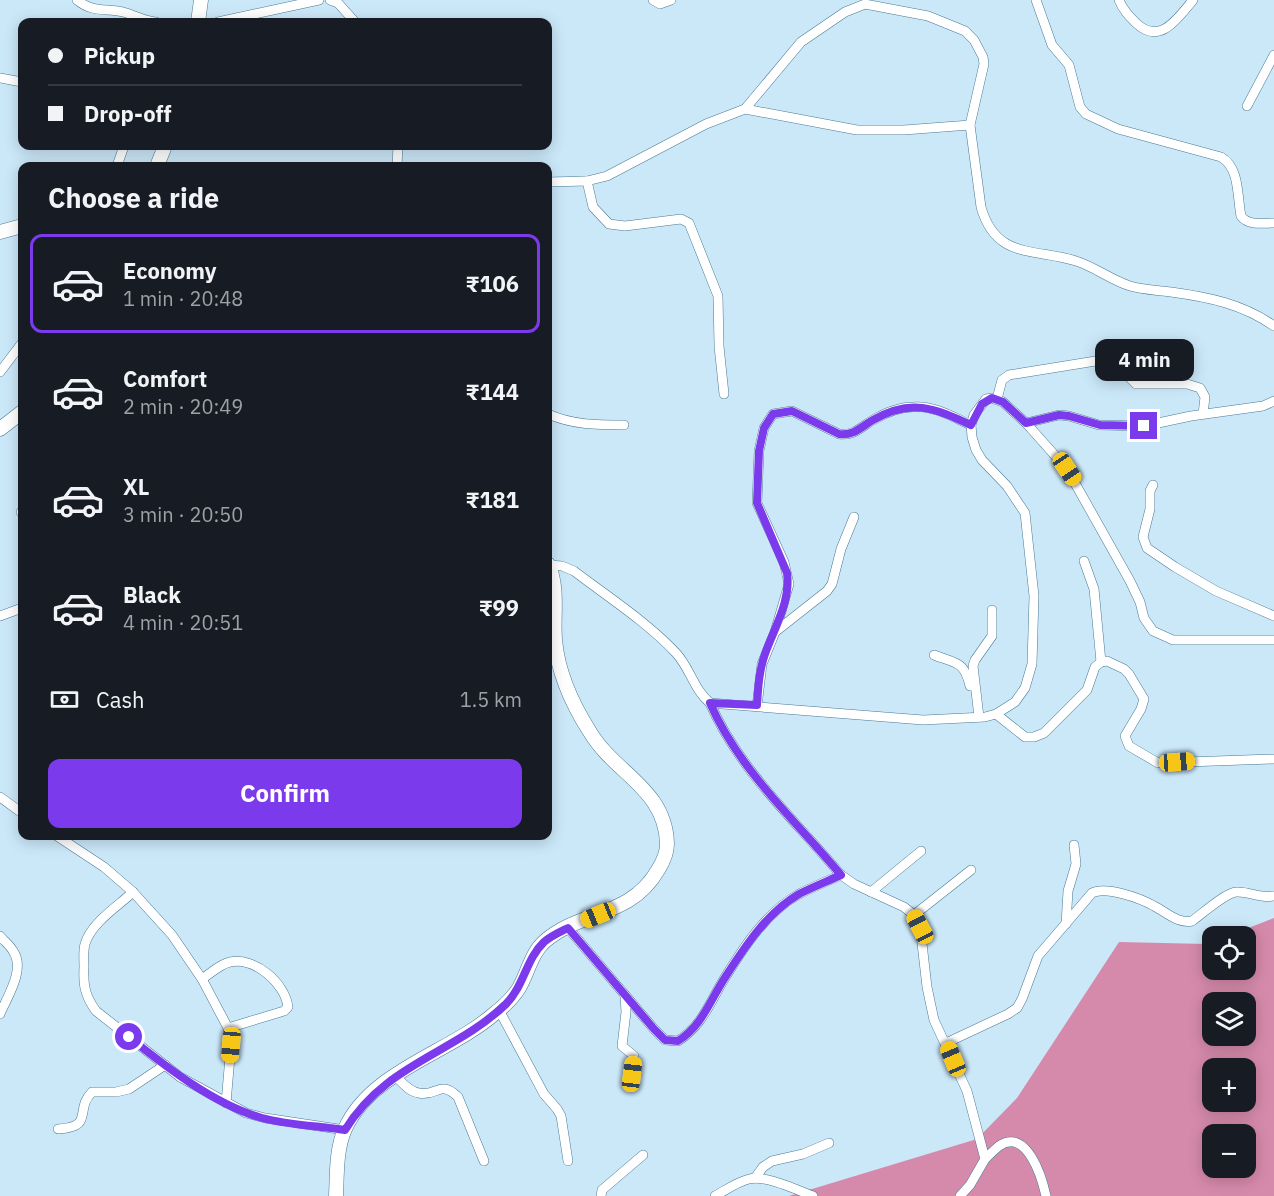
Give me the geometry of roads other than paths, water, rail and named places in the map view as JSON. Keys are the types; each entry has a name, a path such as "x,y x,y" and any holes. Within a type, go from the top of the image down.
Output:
{"main road":[{"path":"199,18 201,0"},
{"path":"0,232 18,227"},
{"path":"0,429 18,415"},
{"path":"336,1196 338,1160 345,1130 356,1112 368,1099 395,1076 474,1028 499,1010 518,989 535,953 545,942 568,928 628,901 654,877 663,861 667,847 662,816 654,801 639,783 599,746 567,690 557,656 555,594 552,575"}],"street":[{"path":"77,0 94,10 122,12 138,18"},
{"path":"236,18 319,0"},
{"path":"330,0 338,3 351,18"},
{"path":"653,0 660,4 671,0"},
{"path":"1036,0 1053,45 1069,65 1080,107 1086,114 1118,129 1221,157 1231,165 1234,172 1240,210 1244,220 1251,223 1274,223"},
{"path":"1119,0 1127,14 1142,28 1154,33 1173,22 1188,2"},
{"path":"552,182 587,181 607,176 634,164 706,124 745,109 801,42 845,12 871,4 935,19 965,31 974,40 984,64 970,126 984,217 1002,243 1026,252 1075,260 1134,287 1204,296 1232,303 1274,326"},
{"path":"1246,106 1274,55"},
{"path":"0,78 18,81"},
{"path":"745,109 857,130 970,126"},
{"path":"587,181 593,207 609,224 625,226 681,219 690,223 718,296 719,346 724,394"},
{"path":"1,373 18,349"},
{"path":"997,399 1002,380 1009,375 1108,359 1112,360 1136,384 1187,384 1200,388 1205,397 1203,414"},
{"path":"710,703 923,720 996,714 1015,702 1030,676 1034,596 1025,513 1007,486 982,460 976,450 971,425 974,416 986,399 997,399 1003,402 1060,460 1075,481 1130,581 1140,602 1144,618 1153,631 1173,640 1274,640"},
{"path":"1026,423 1059,415 1100,425 1132,427 1263,406 1274,401"},
{"path":"757,705 762,664 775,632 789,584 784,562 757,503 759,451 768,418 779,412 792,411 839,434 847,435 886,413 906,408 924,407 940,411 971,425"},
{"path":"552,416 582,425 624,426"},
{"path":"1153,485 1150,491 1150,509 1143,537 1147,548 1216,591 1274,616"},
{"path":"775,632 827,591 832,584 841,549 854,517"},
{"path":"1084,561 1094,589 1101,662"},
{"path":"552,565 562,566 574,572 650,629 681,659 755,777 778,806 841,875 854,884 904,907 914,915 924,944 930,1004 934,1020 967,1091 985,1160"},
{"path":"0,616 18,609"},
{"path":"979,717 973,666 992,636 992,610"},
{"path":"934,655 962,666 969,686 976,695"},
{"path":"996,714 1025,737 1044,734 1087,690 1095,667 1101,662 1112,662 1124,669 1143,694 1143,704 1125,736 1129,746 1158,763 1274,759"},
{"path":"0,797 18,810"},
{"path":"67,840 133,892 172,935 202,979 228,1028 231,1045 226,1103"},
{"path":"1066,924 1068,891 1076,864 1074,845"},
{"path":"871,892 921,851"},
{"path":"914,915 971,870"},
{"path":"568,928 665,1040 678,1041 694,1030 701,1021 725,977 754,934 769,918 799,894 841,875"},
{"path":"946,1043 1017,1008 1038,956 1092,893 1103,890 1148,903 1186,922 1192,921 1232,893 1274,896"},
{"path":"133,892 90,933 85,945 86,998 96,1011 180,1077 246,1113 265,1119 345,1130"},
{"path":"0,936 15,952 19,963 17,974 0,1014"},
{"path":"202,979 228,963 242,963 261,969 271,976 287,1000 288,1007 284,1011 228,1028"},
{"path":"625,995 626,1012 622,1046 634,1056 632,1074"},
{"path":"499,1010 544,1094 558,1108 568,1161"},
{"path":"58,1129 75,1127 79,1124 87,1097 92,1092 116,1092 129,1089 165,1065"},
{"path":"395,1076 417,1093 424,1094 444,1088 451,1090 458,1097 484,1161"},
{"path":"755,1178 763,1167 772,1161 803,1154 829,1143"},
{"path":"960,1196 970,1185 985,1160 1000,1145 1016,1144 1027,1150 1040,1171 1046,1196"},
{"path":"601,1196 602,1190 643,1155"},
{"path":"715,1196 734,1185 755,1178 774,1182 813,1196"}]}
